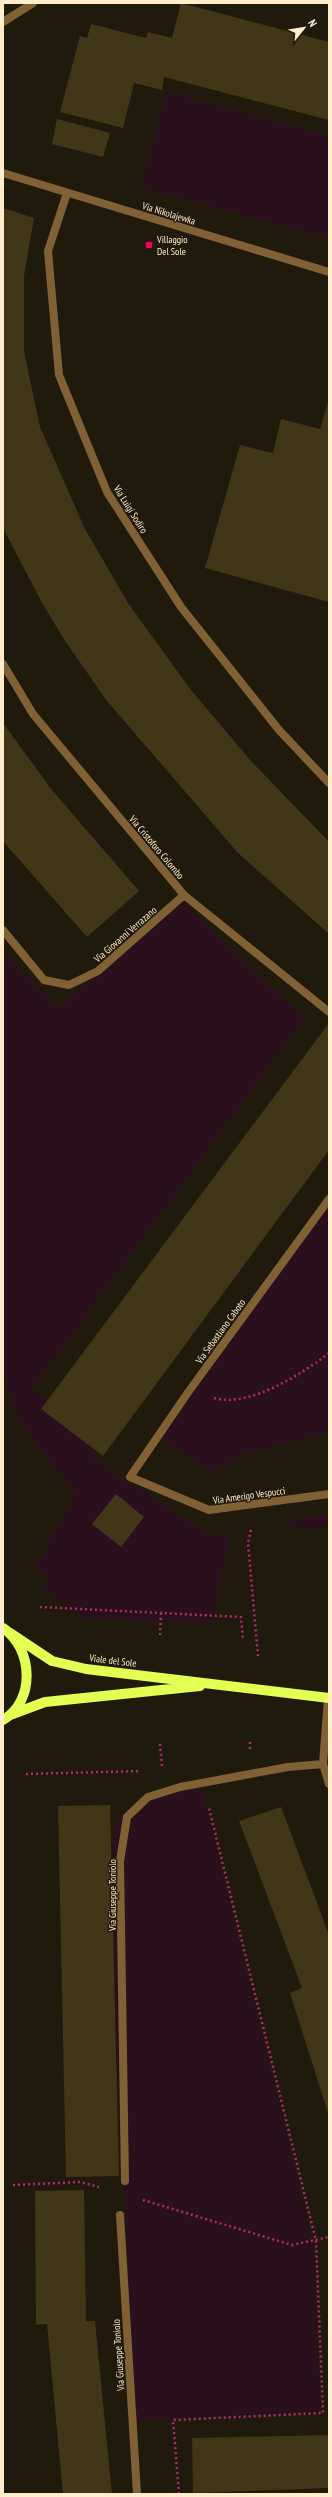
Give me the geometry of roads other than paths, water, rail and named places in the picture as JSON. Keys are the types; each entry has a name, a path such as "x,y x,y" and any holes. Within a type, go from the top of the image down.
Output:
{"main road":[{"name":"Viale del Sole","path":"7,1630 52,1660 86,1669 222,1684 328,1698"},
{"path":"7,1630 23,1652 28,1674 23,1696 7,1718"},
{"name":"Viale del Sole","path":"7,1718 45,1702 222,1684"}],"street":[{"path":"3,22 33,3"},
{"name":"Via Nikolajewka","path":"3,173 329,272"},
{"name":"Via Luigi Sodiro","path":"67,193 48,251 59,375 107,492 181,607 279,730 329,783"},
{"name":"Via Cristoforo Colombo","path":"3,664 33,714 184,895 329,1012"},
{"name":"Via Giovanni Verrazano","path":"3,930 44,980 69,985 98,971 184,895"},
{"name":"Via Sebastiano Caboto","path":"130,1477 189,1392 329,1199"},
{"name":"Via Amerigo Vespucci","path":"130,1477 209,1510 329,1494"},
{"path":"328,1698 323,1764 329,1784"},
{"name":"Via Giuseppe Toniolo","path":"125,2181 120,1861 127,1817 148,1797 180,1787 288,1767 323,1764"},
{"name":"Via Giuseppe Toniolo","path":"120,2215 137,2494"}],"place":[{"name":"Villaggio Del Sole","path":"149,245"}]}
